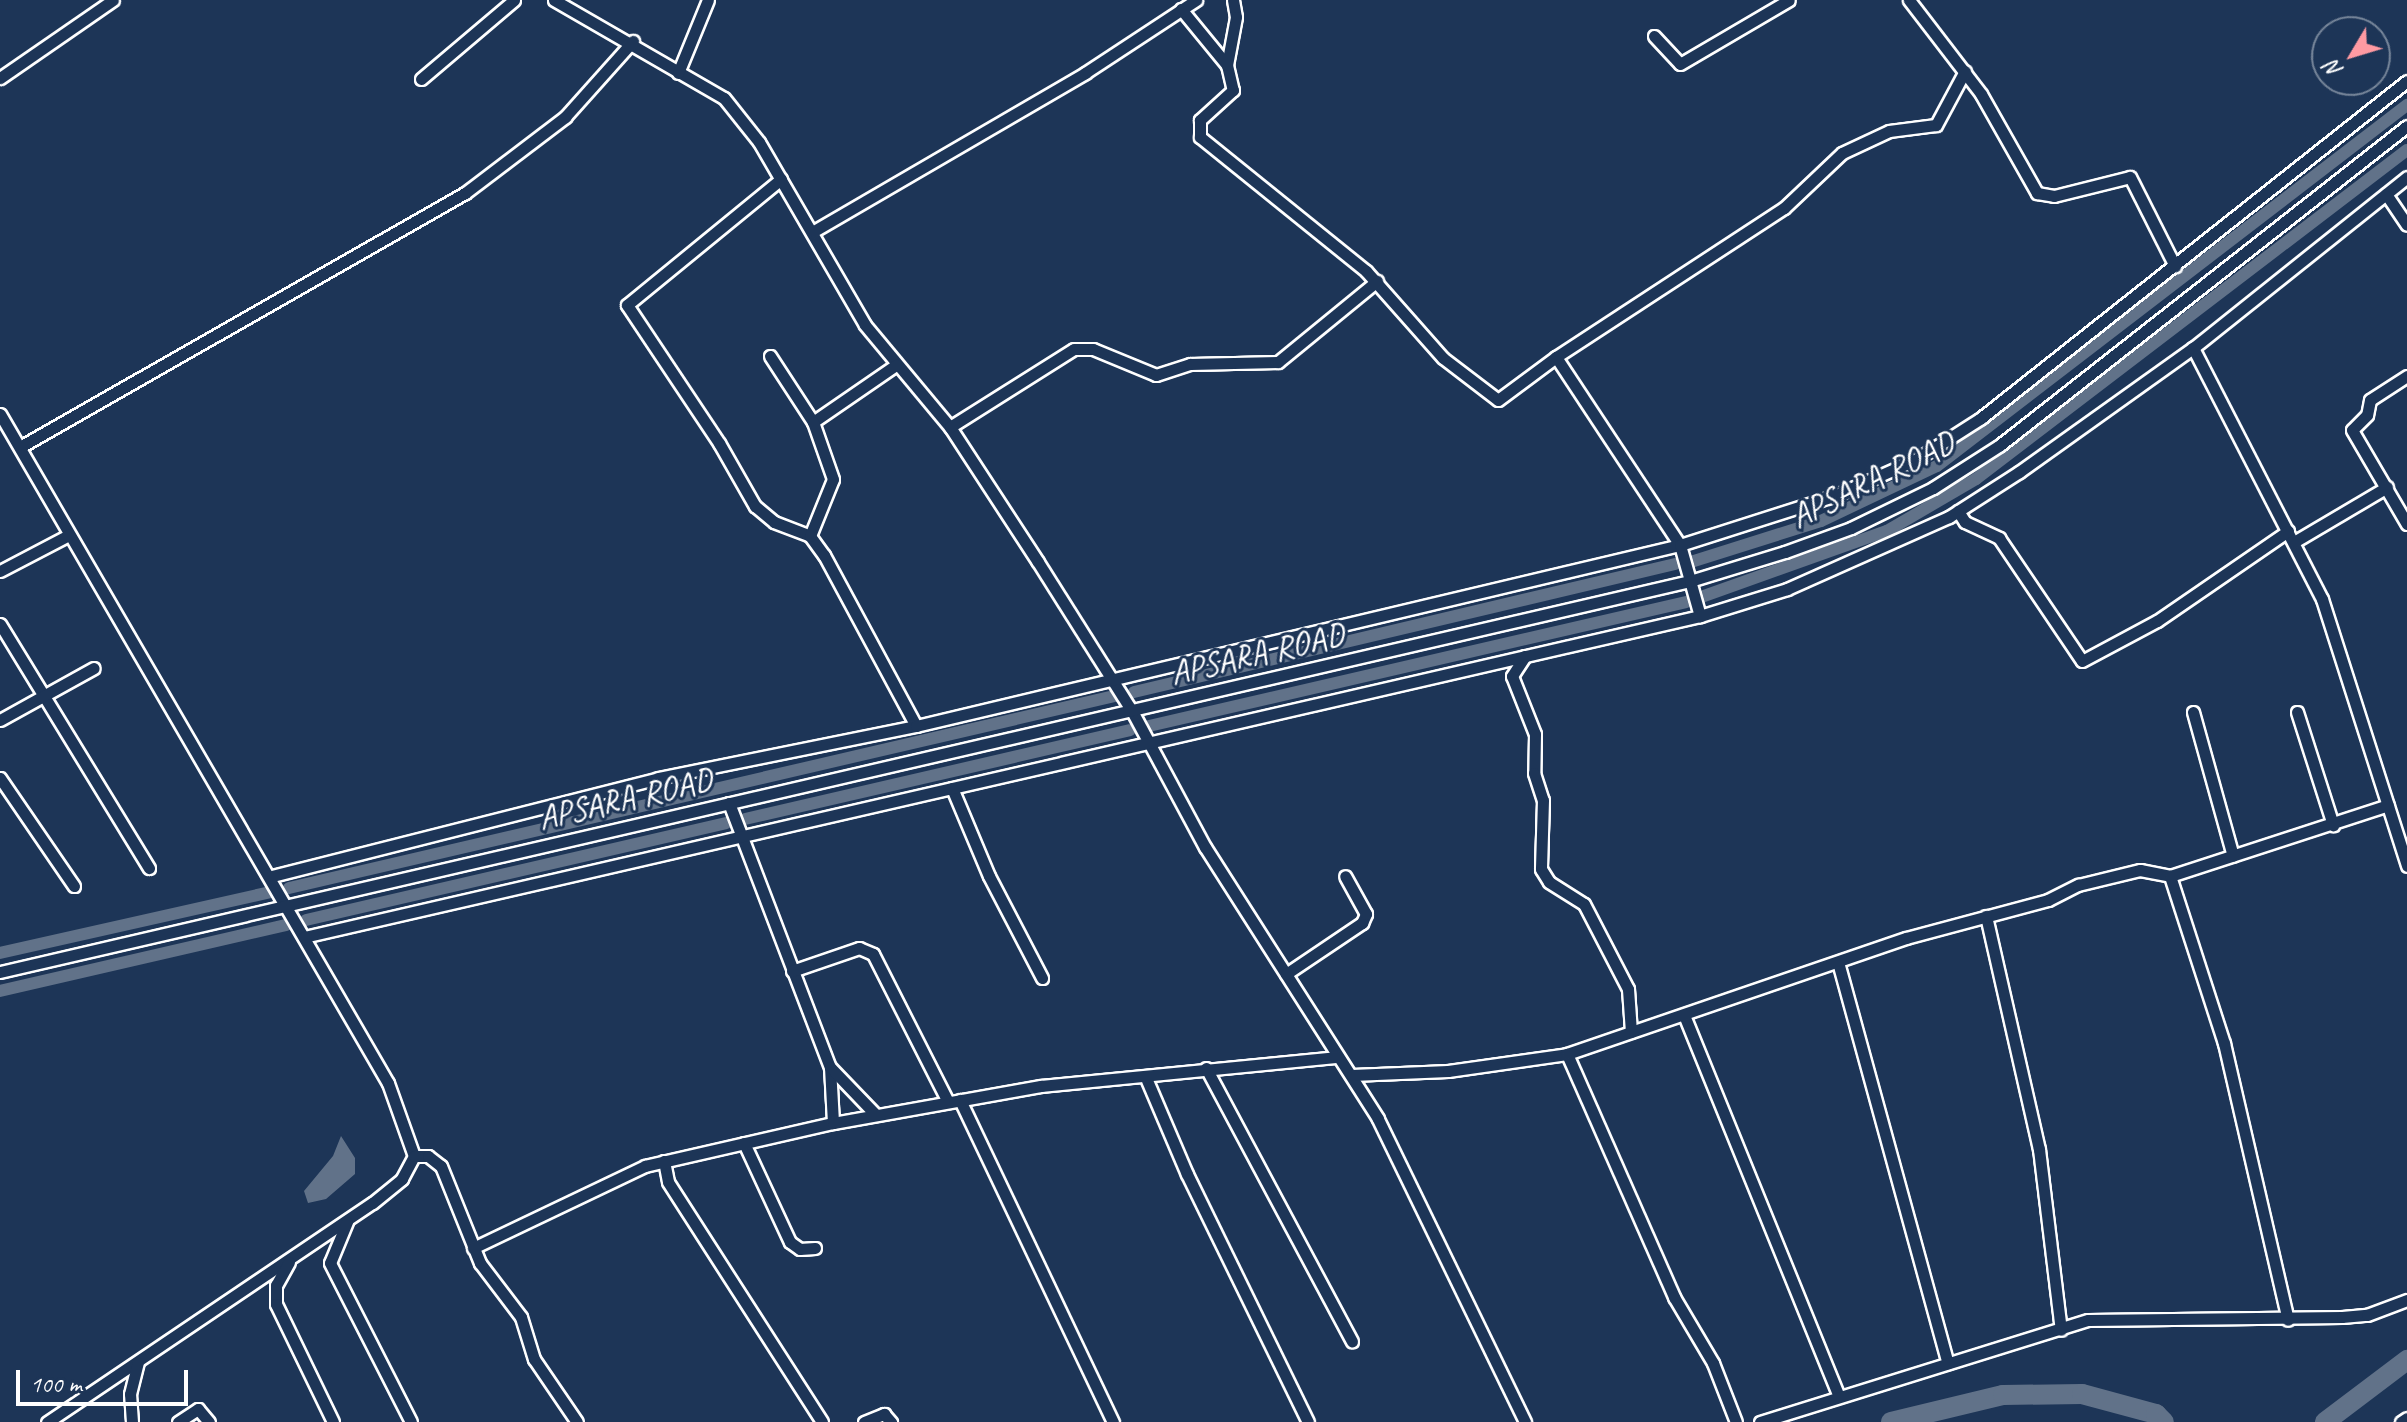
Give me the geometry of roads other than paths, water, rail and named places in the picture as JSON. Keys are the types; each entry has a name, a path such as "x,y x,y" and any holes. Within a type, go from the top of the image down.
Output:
{"street":[{"path":"0,78 113,0"},
{"path":"421,79 514,0"},
{"path":"554,0 576,5 678,73 724,98 781,179 814,231 841,288 896,365 950,427 1132,711 1147,743 1286,974 1352,1075 1525,1422"},
{"path":"678,73 708,0"},
{"path":"1169,0 1227,65"},
{"path":"814,231 1060,88 1196,0"},
{"path":"1233,0 1236,17 1227,65 1233,90 1200,120 1200,137 1377,281 1443,358 1498,400 1556,357 1784,208 1842,153 1889,131 1936,125 1965,71"},
{"path":"1654,36 1673,61 1683,63 1789,0"},
{"path":"1909,0 1965,71 2037,193 2054,196 2130,177 2175,266"},
{"path":"20,447 465,193 565,117 633,41"},
{"path":"272,876 643,781 916,726 1680,545 1834,496 1917,459 1981,418 2407,81"},
{"name":"APSARA ROAD","path":"0,972 1690,581 1851,528 1987,454 2407,126"},
{"path":"304,937 1700,616 1864,558 1958,511 2193,348 2407,177"},
{"path":"781,179 627,305 713,432 755,506 774,522 810,536 916,726"},
{"path":"2386,194 2407,225"},
{"path":"950,427 1074,349 1093,349 1156,375 1190,364 1278,362 1377,281"},
{"path":"2193,348 2322,599 2406,858"},
{"path":"770,356 813,422 833,479 810,536"},
{"path":"1556,357 1680,545 1700,616"},
{"path":"813,422 896,365"},
{"path":"2407,376 2370,400 2367,415 2352,430 2407,524"},
{"path":"0,414 272,876 388,1083 414,1156 402,1179 348,1220 47,1422"},
{"path":"1958,511 1965,522 1999,538 2082,661 2157,621 2291,537 2387,487"},
{"path":"0,571 69,535"},
{"path":"0,624 149,868"},
{"path":"1525,656 1512,676 1535,734 1534,773 1543,800 1541,869 1549,882 1584,904 1628,989 1631,1032"},
{"path":"0,720 94,668"},
{"path":"2193,712 2233,856"},
{"path":"2297,712 2333,825"},
{"path":"0,778 74,886"},
{"path":"952,788 989,876 1042,978"},
{"path":"729,803 830,1067 833,1123"},
{"path":"1352,1075 1461,1070 1567,1054 1838,962 2133,871 2170,876 2388,805"},
{"path":"1286,974 1362,923 1366,914 1345,876"},
{"path":"2170,876 2224,1043 2288,1320"},
{"path":"1986,916 2039,1149 2061,1330"},
{"path":"792,971 859,948 873,954 954,1101 1113,1422"},
{"path":"1838,962 1948,1363"},
{"path":"1684,1015 1839,1396"},
{"path":"1567,1054 1674,1297 1713,1363 1736,1422"},
{"path":"473,1248 583,1193 664,1161 833,1123 954,1101 1206,1068 1338,1057"},
{"path":"830,1067 876,1115"},
{"path":"1206,1068 1352,1342"},
{"path":"1146,1078 1187,1174 1308,1422"},
{"path":"744,1143 790,1242 800,1249 815,1248"},
{"path":"414,1156 428,1156 441,1166 473,1248 521,1317 534,1359 577,1422"},
{"path":"664,1161 668,1182 822,1422"},
{"path":"348,1220 330,1263 411,1422"},
{"path":"294,1255 276,1285 276,1304 333,1422"},
{"path":"1760,1422 2106,1316 2288,1320 2367,1315 2407,1300"},
{"path":"132,1422 130,1394 138,1363"},
{"path":"178,1422 198,1409 209,1422"},
{"path":"864,1422 884,1414 891,1422"},
{"path":"2401,1422 2407,1418"}],"water":[{"path":"341,1136 355,1158 355,1174 326,1199 308,1203 304,1191 333,1156"}],"waterway":[{"path":"1694,561 1821,521 1937,466 2407,105"},
{"path":"1704,596 1887,531 1976,479 2407,150"},
{"path":"1134,692 1675,564"},
{"path":"1149,726 1686,602"},
{"path":"289,888 1115,696"},
{"path":"745,819 1130,730"},
{"path":"306,920 726,823"},
{"path":"0,953 270,892"},
{"path":"0,991 287,925"},
{"path":"2325,1422 2407,1360"},
{"path":"1891,1422 2003,1395 2082,1394 2156,1414 2164,1422"}]}
